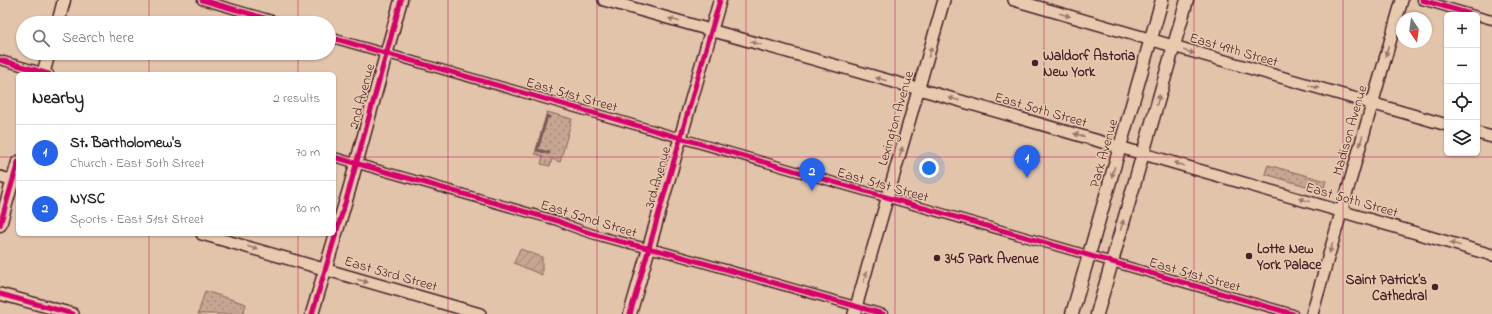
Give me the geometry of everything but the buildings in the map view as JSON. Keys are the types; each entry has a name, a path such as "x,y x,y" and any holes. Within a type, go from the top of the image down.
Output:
{"main road":[{"path":"60,16 64,0"},
{"name":"2nd Avenue","path":"336,234 400,0"},
{"name":"East 50th Street","path":"604,0 1341,210 1492,255"},
{"name":"3rd Avenue","path":"630,314 720,0"},
{"name":"Lexington Avenue","path":"855,310 944,0"},
{"name":"East 49th Street","path":"1014,0 1372,104 1444,123"},
{"name":"Park Avenue","path":"1072,314 1162,0"},
{"path":"1097,314 1187,0"},
{"name":"Madison Avenue","path":"1312,314 1402,0"},
{"path":"45,72 48,60"},
{"path":"1480,134 1492,137"},
{"path":"0,177 15,181 0,225"},
{"name":"East 53rd Street","path":"209,236 480,314"},
{"name":"2nd Avenue","path":"312,314 335,236"},
{"path":"0,294 73,314"}],"street":[{"path":"202,0 258,16"},
{"path":"1422,0 1464,12"},
{"path":"1480,17 1492,20"},
{"name":"East 51st Street","path":"336,39 1293,314"},
{"path":"0,60 42,72"},
{"name":"East 52nd Street","path":"336,158 558,221 569,226 649,248 855,310 883,314"}],"shaded area":[{"path":"547,112 572,119 560,162 552,159 550,166 541,164 543,156 535,154"},
{"path":"1268,165 1326,181 1323,191 1265,174"},
{"path":"520,249 542,257 542,275 514,263"},
{"path":"205,291 246,304 243,314 198,314"}],"waterway":[{"path":"549,117 547,116 537,150 549,153"}],"cycle path":[{"path":"202,0 258,16"},
{"path":"336,234 401,0"},
{"path":"630,314 720,0"},
{"path":"1422,0 1464,12"},
{"path":"336,39 1293,314"},
{"path":"0,60 42,72"},
{"path":"336,158 558,221 624,243 665,252 883,314"},
{"path":"0,225 16,169"},
{"path":"312,314 335,236"},
{"path":"0,294 73,314"}],"place":[{"name":"Waldorf Astoria New York","path":"1035,63"},
{"name":"St. Bartholomew's","path":"1027,178"},
{"name":"NYSC","path":"812,191"},
{"name":"Lotte New York Palace","path":"1249,256"},
{"name":"345 Park Avenue","path":"937,258"},
{"name":"Saint Patrick’s Cathedral","path":"1435,287"}]}
